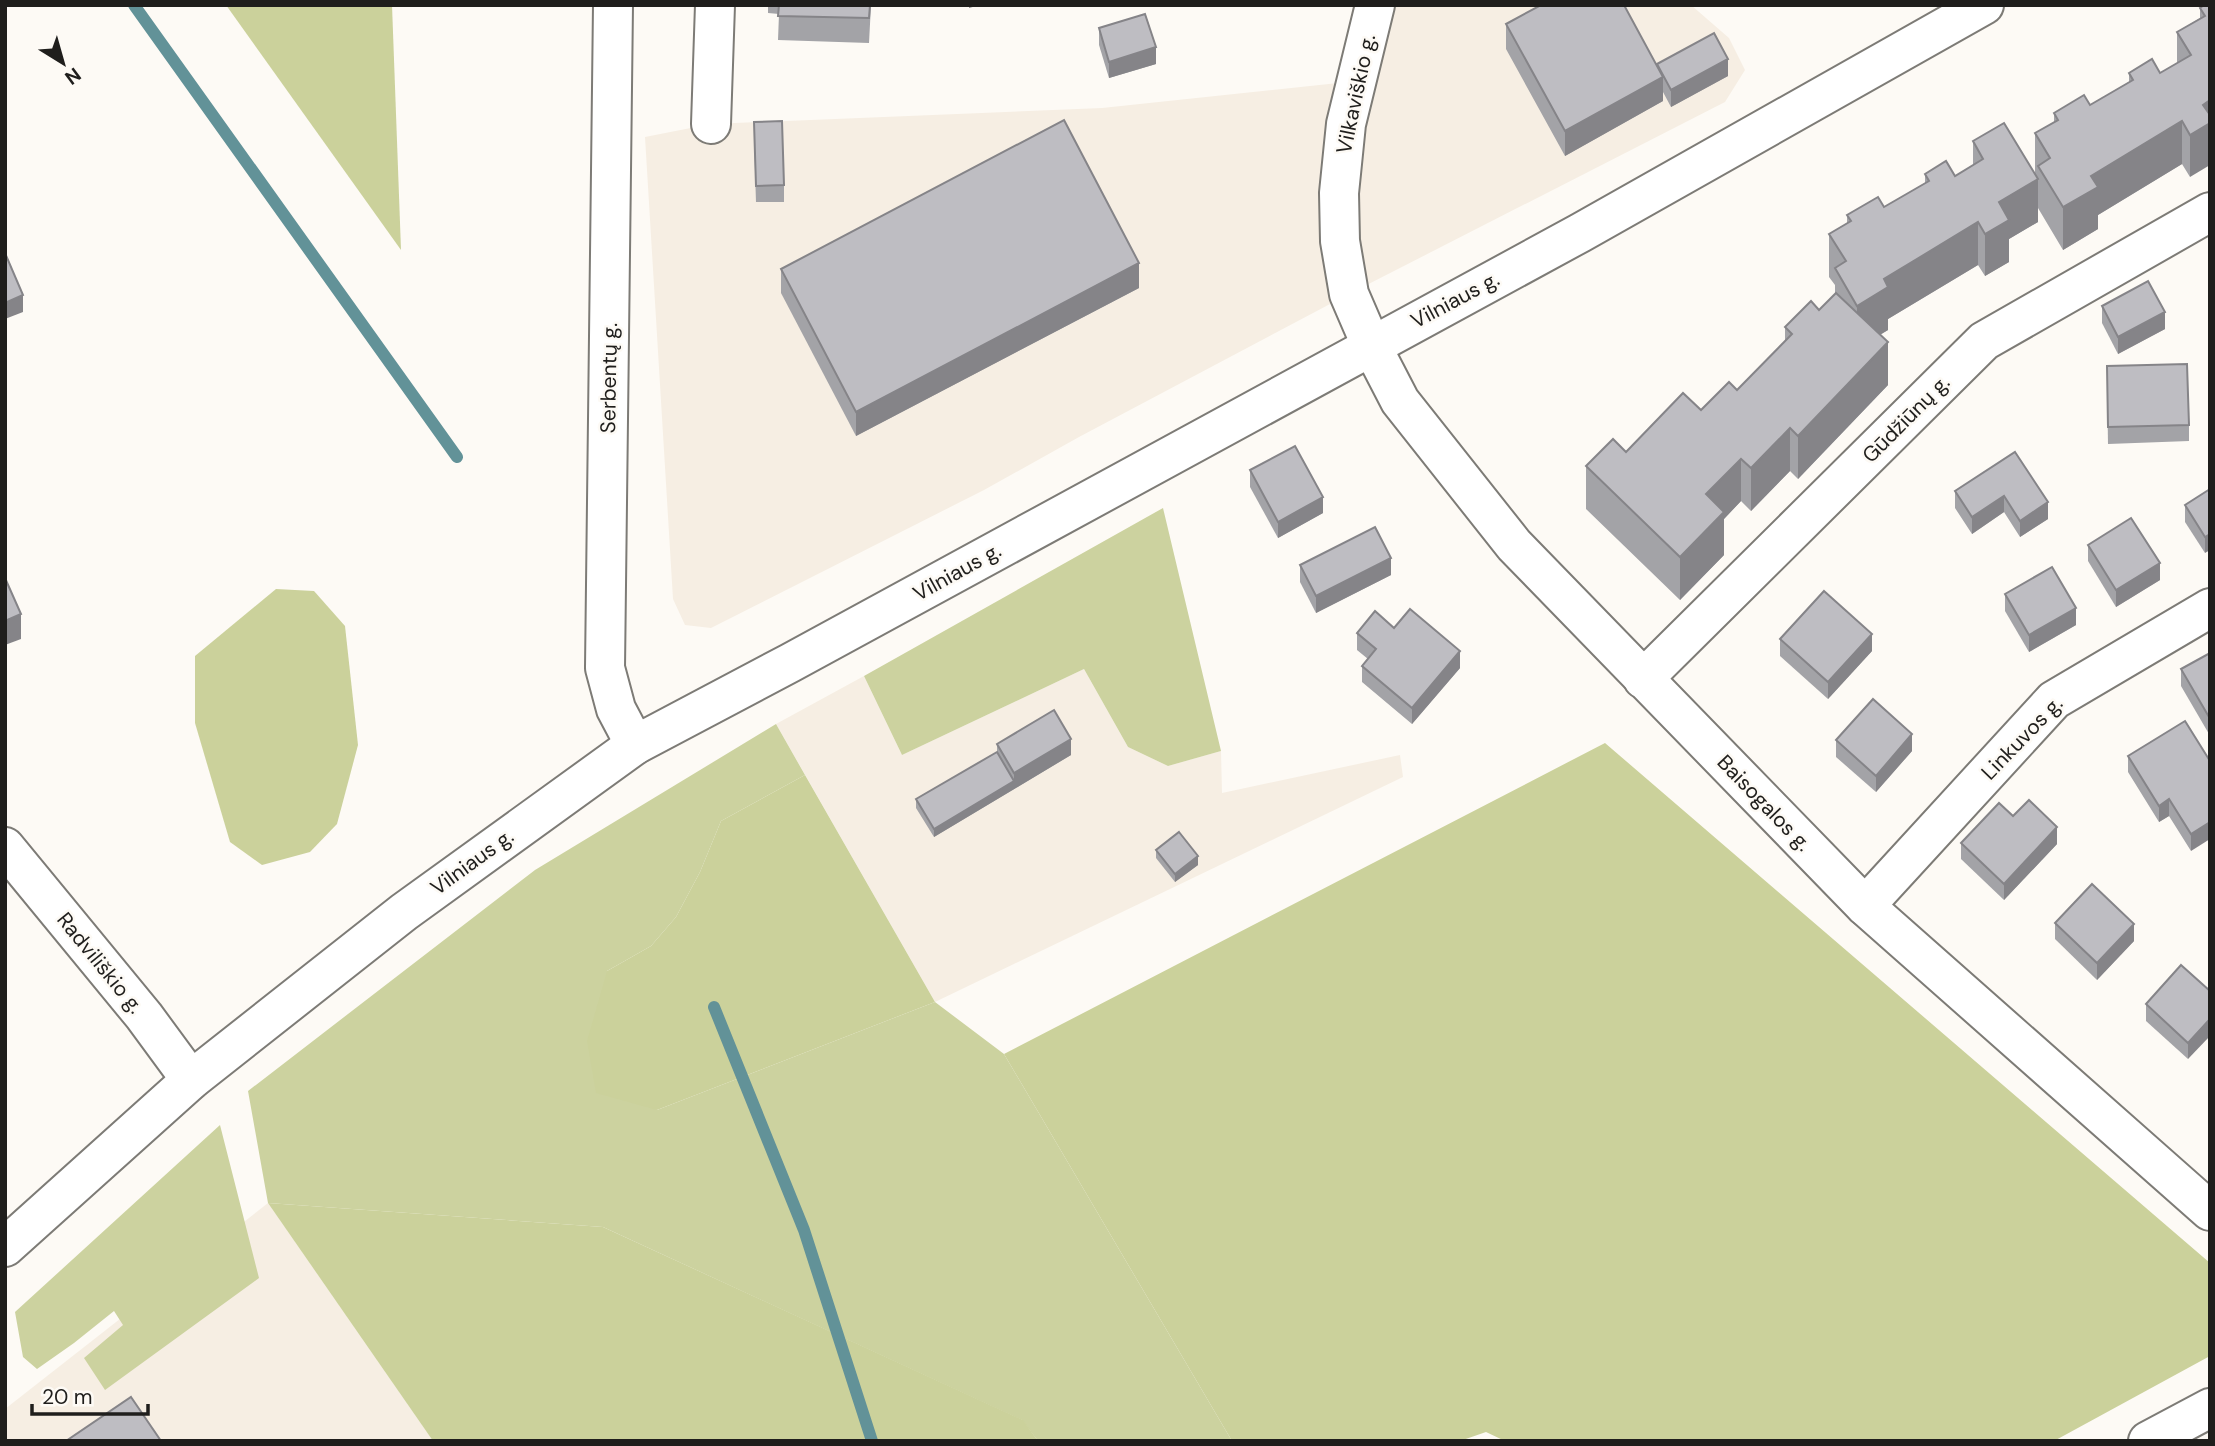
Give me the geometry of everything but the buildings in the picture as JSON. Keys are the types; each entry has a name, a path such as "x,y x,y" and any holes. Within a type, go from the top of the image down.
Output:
{"main road":[{"name":"Serbentų g.","path":"614,5 605,668 616,709 635,745"},
{"path":"711,124 715,5"},
{"name":"Vilkaviškio g.","path":"1371,345 1349,294 1340,241 1339,193 1346,124 1375,5"},
{"name":"Vilniaus g.","path":"5,1247 191,1080 404,912 635,745 1580,233 1983,5"},
{"name":"Gūdžiūnų g.","path":"1643,679 1984,341 2210,212"},
{"name":"Baisogalos g.","path":"1371,345 1400,401 1514,545 1643,679 1865,906 2210,1211"},
{"name":"Linkuvos g.","path":"1865,906 2054,699 2210,608"},
{"name":"Radviliškio g.","path":"5,847 144,1016 191,1080"},
{"path":"2148,1441 2209,1405"}],"shaded area":[{"path":"1375,5 1691,5 1729,38 1745,70 1725,102 1349,294 984,490 711,628 685,625 673,599 645,137 711,124 1102,108 1357,81"},
{"path":"1084,669 1128,747 1168,766 1221,751 1222,793 1400,755 1403,777 935,1002 776,724 864,676 902,755"},
{"path":"268,1203 433,1441 5,1441 5,1409"}],"green space":[{"path":"226,5 392,5 401,250"},
{"path":"1163,508 1221,751 1168,766 1128,747 1084,669 902,755 864,676"},
{"path":"276,589 314,591 345,626 358,745 337,824 310,852 262,865 230,842 195,723 195,656"},
{"path":"776,724 805,775 721,821 700,872 676,917 651,946 607,971 657,1110 935,1002 1004,1054 1232,1441 1038,1441 1022,1420 603,1227 268,1203 248,1091 535,870"},
{"path":"1605,743 2210,1263 2210,1356 2054,1441 1505,1441 1486,1432 1460,1441 1232,1441 1004,1054"},
{"path":"805,775 935,1002 657,1110 596,1093 587,1041 607,971 651,946 676,917 700,872 721,821"},
{"path":"220,1125 259,1278 105,1390 84,1358 123,1325 114,1311 37,1369 23,1357 15,1312"},
{"path":"268,1203 603,1227 1023,1420 1038,1441 433,1441"}],"waterway":[{"path":"134,5 457,457"},
{"path":"714,1007 804,1230 872,1441"}]}
